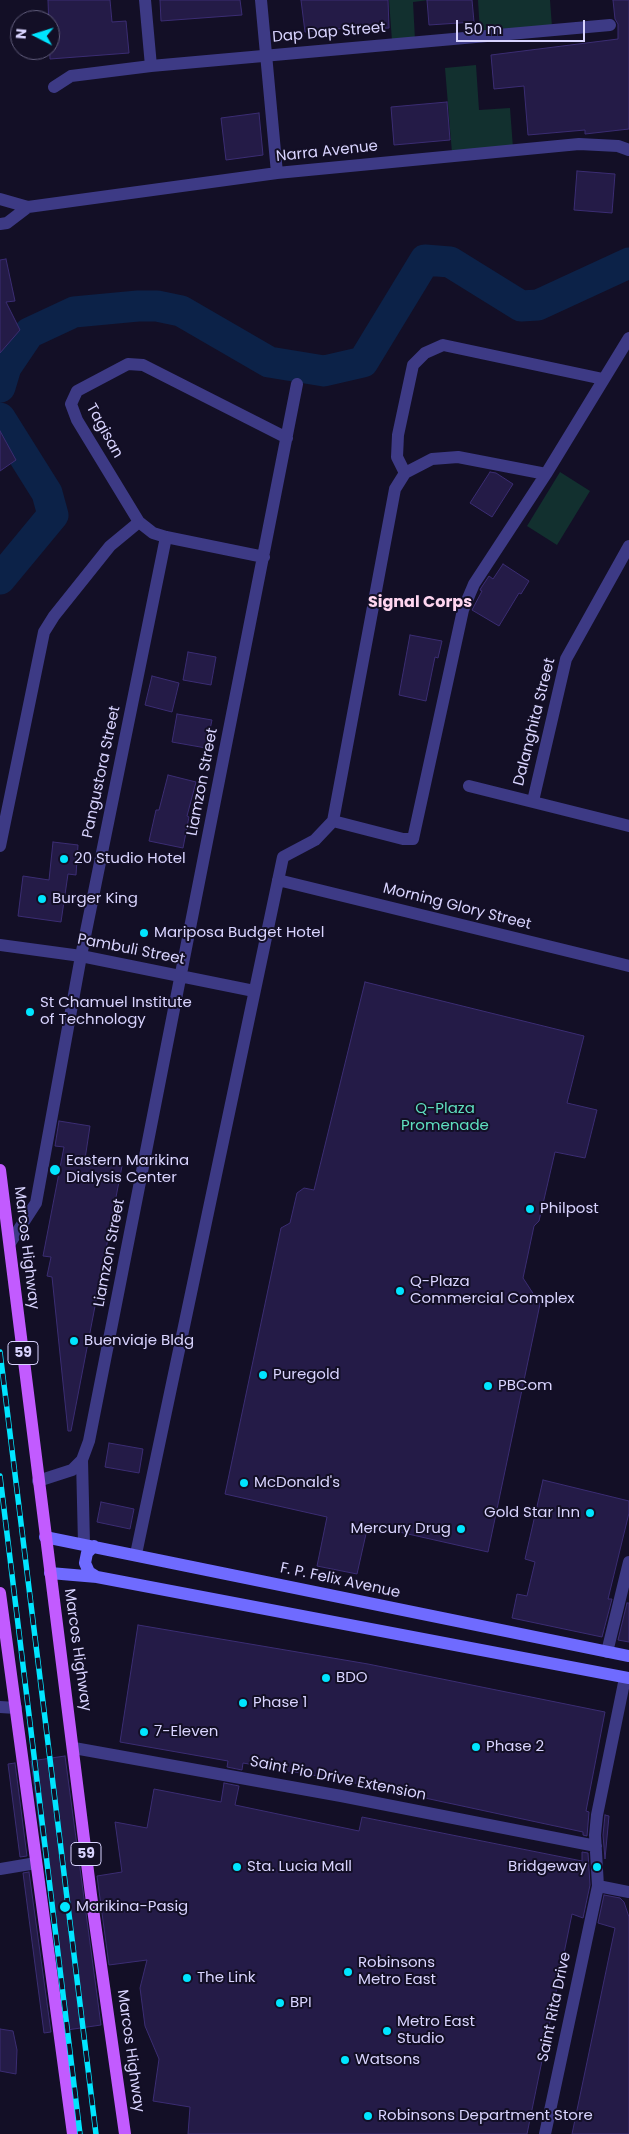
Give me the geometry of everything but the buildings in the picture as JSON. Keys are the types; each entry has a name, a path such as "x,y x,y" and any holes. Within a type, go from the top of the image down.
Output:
{"main road":[{"name":"Marcos Highway","path":"0,1170 91,1895 125,2134"},
{"name":"F. P. Felix Avenue","path":"45,1537 136,1554 629,1656"},
{"path":"89,1545 85,1563 89,1572 97,1577"},
{"path":"50,1573 97,1577 627,1678"},
{"path":"0,1593 73,2134"}],"street":[{"path":"145,0 151,66"},
{"path":"261,0 277,173"},
{"name":"Dap Dap Street","path":"54,88 71,76 151,66 610,25"},
{"name":"Narra Avenue","path":"0,199 28,207 277,173 579,144 618,146 629,150"},
{"name":"Narra Avenue","path":"0,224 7,223 28,207"},
{"path":"333,821 403,839 413,839 463,610 474,584 546,474 629,338"},
{"path":"405,473 397,457 398,435 413,365 425,353 444,345 603,379"},
{"name":"Tagisan","path":"264,557 166,537 153,533 139,522 77,420 71,404 76,391 128,364 143,365 287,438"},
{"name":"Liamzon Street","path":"89,1545 82,1460 89,1440 96,1406 297,384"},
{"path":"136,1554 283,857 315,840 333,821 395,489 405,473 432,459 458,457 546,474"},
{"path":"0,846 44,632 54,616 110,546 139,522"},
{"name":"Pangustora Street","path":"10,1244 36,1203 81,956 166,537"},
{"name":"Dalanghita Street","path":"533,801 566,659 629,546"},
{"path":"469,786 629,826"},
{"name":"Morning Glory Street","path":"278,880 629,966"},
{"name":"Pambuli Street","path":"0,945 81,956 254,990"},
{"path":"38,1481 72,1470 82,1460"},
{"path":"607,1652 629,1562"},
{"name":"Saint Rita Drive","path":"545,2134 598,1886 597,1815 627,1678"},
{"path":"0,1707 16,1708"},
{"name":"Saint Pio Drive Extension","path":"74,1748 341,1796 596,1846"},
{"path":"0,1870 36,1863"},
{"path":"598,1886 629,1892"}],"green space":[{"path":"389,0 429,0 413,2 415,40 392,41"},
{"path":"478,0 550,0 552,27 480,33"},
{"path":"476,65 479,110 510,108 513,148 452,153 445,68"},
{"path":"560,472 590,491 557,545 527,526"}],"waterway":[{"path":"0,387 6,367 29,333 74,312 138,306 157,306 181,311 269,362 324,371 363,362 425,260 450,262 521,306 538,305 629,263"},
{"path":"0,418 47,493 53,515 0,579"}],"railway":[{"path":"0,1352 96,2134"},
{"path":"0,1476 80,2134"}],"place":[{"name":"20 Studio Hotel","path":"64,859"},
{"name":"Burger King","path":"42,899"},
{"name":"Mariposa Budget Hotel","path":"144,933"},
{"name":"St Chamuel Institute of Technology","path":"30,1012"},
{"name":"Eastern Marikina Dialysis Center","path":"55,1170"},
{"name":"Philpost","path":"530,1209"},
{"name":"Q-Plaza Commercial Complex","path":"400,1291"},
{"name":"Buenviaje Bldg","path":"74,1341"},
{"name":"Puregold","path":"263,1375"},
{"name":"PBCom","path":"488,1386"},
{"name":"McDonald's","path":"244,1483"},
{"name":"Gold Star Inn","path":"590,1513"},
{"name":"Mercury Drug","path":"461,1529"},
{"name":"BDO","path":"326,1678"},
{"name":"Phase 1","path":"243,1703"},
{"name":"7-Eleven","path":"144,1732"},
{"name":"Phase 2","path":"476,1747"},
{"name":"Sta. Lucia Mall","path":"237,1867"},
{"name":"Bridgeway","path":"597,1867"},
{"name":"Marikina-Pasig","path":"65,1907"},
{"name":"Robinsons Metro East","path":"348,1972"},
{"name":"The Link","path":"187,1978"},
{"name":"BPI","path":"280,2003"},
{"name":"Metro East Studio","path":"387,2031"},
{"name":"Watsons","path":"345,2060"},
{"name":"Robinsons Department Store","path":"368,2116"}],"district":[{"name":"Signal Corps","path":"420,603"}],"park label":[{"name":"Q-Plaza Promenade","path":"445,1118"}]}
